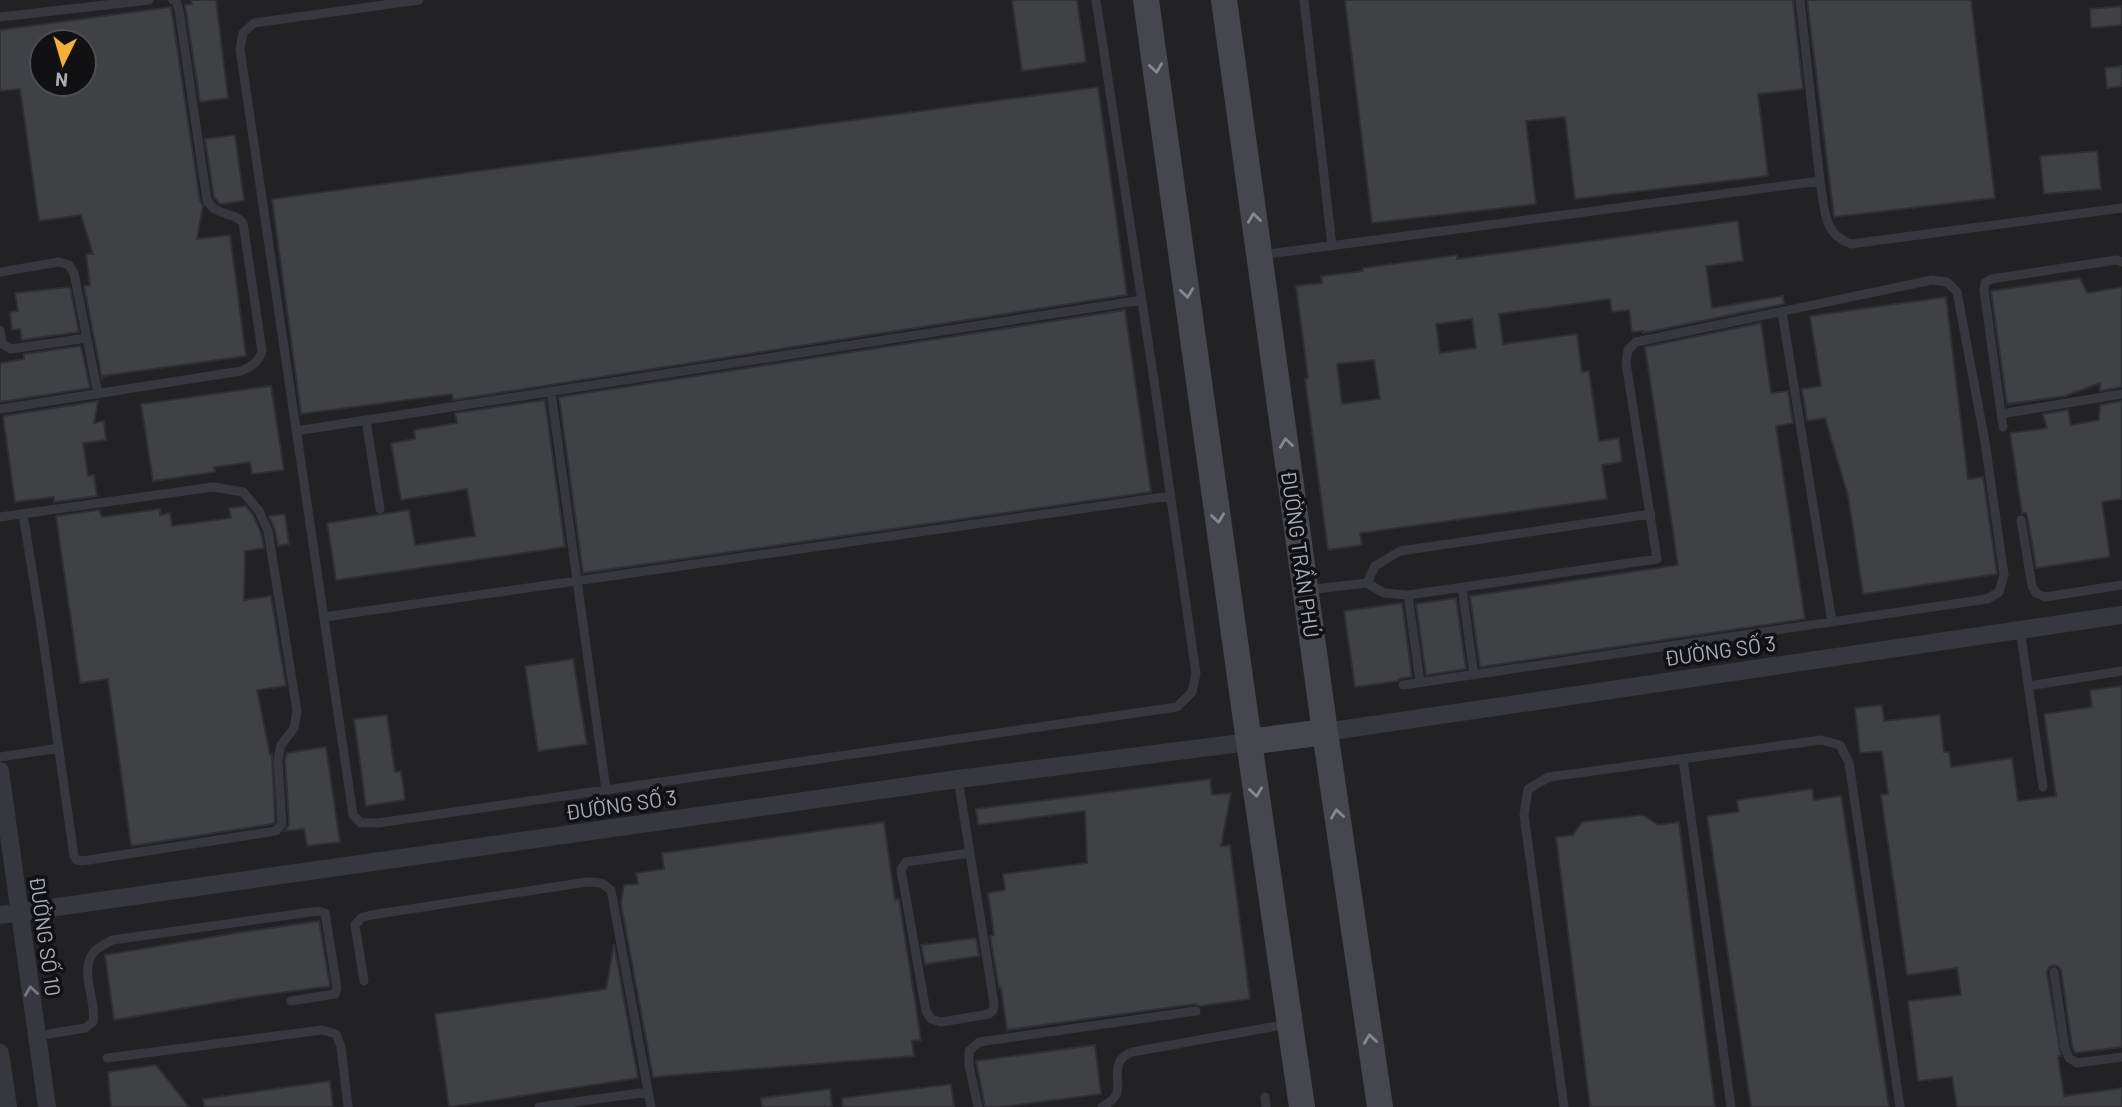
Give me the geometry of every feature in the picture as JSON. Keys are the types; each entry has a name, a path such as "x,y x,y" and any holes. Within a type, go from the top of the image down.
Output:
{"main road":[{"path":"1146,0 1302,1107"},
{"name":"ĐƯỜNG TRẦN PHÚ","path":"1224,0 1325,732 1380,1107"},
{"path":"1249,742 1325,732"}],"street":[{"name":"ĐƯỜNG SỐ 3","path":"1325,732 2122,615"},
{"name":"ĐƯỜNG SỐ 3","path":"0,915 958,779 1249,742"},
{"name":"ĐƯỜNG SỐ 10","path":"0,771 47,1107"},
{"path":"0,1053 8,1107"}],"lane":[{"path":"0,18 149,0"},
{"path":"0,409 242,371 253,366 259,359 262,351 243,223 238,218 212,208 207,200 179,10 173,0"},
{"path":"419,0 254,23 243,33 240,49 353,814 361,823 379,823 1177,707 1192,692 1196,674 1096,0"},
{"path":"1304,0 1332,246"},
{"path":"1800,0 1820,181 1828,227 1838,240 1851,244 2122,208"},
{"path":"1260,255 1820,181"},
{"path":"2003,427 1984,290 1986,283 1991,279 2116,260 2122,262"},
{"path":"0,272 58,262 69,265 74,273 98,394"},
{"path":"1306,590 1367,583 1384,593 1408,595 1657,559 1626,363 1628,350 1636,342 1932,280 1947,282 1957,292 1985,442 2004,575 1999,592 1987,600 1403,685"},
{"path":"296,431 1142,300"},
{"path":"1782,312 1832,622"},
{"path":"0,330 2,344 11,349 87,338"},
{"path":"551,392 606,790"},
{"path":"2001,414 2122,394"},
{"path":"366,420 380,509"},
{"path":"0,517 213,487 243,492 259,511 268,531 297,711 293,728 281,745 278,760 282,824 275,831 77,860 74,856 23,514"},
{"path":"324,617 1171,496"},
{"path":"1367,583 1375,566 1400,551 1651,514"},
{"path":"2021,520 2032,586 2036,593 2045,597 2122,585"},
{"path":"1462,588 1474,675"},
{"path":"1408,595 1420,682"},
{"path":"2020,629 2043,787"},
{"path":"2028,686 2122,670"},
{"path":"1564,1107 1524,815 1528,789 1549,777 1821,740 1840,746 1849,763 1900,1107"},
{"path":"0,757 59,748"},
{"path":"1683,759 1731,1107"},
{"path":"958,779 970,853 994,1003 989,1014 941,1022 931,1019 926,1011 901,870 906,862 970,853"},
{"path":"364,981 355,925 360,918 587,882 601,883 611,890 650,1107"},
{"path":"37,1036 85,1028 93,1021 87,969 93,952 112,940 318,911 325,913 334,956 337,988 335,994 291,1001"},
{"path":"2054,972 2068,1058 2077,1063 2122,1057"},
{"path":"978,1107 969,1065 969,1051 979,1042 1196,1012"},
{"path":"1102,1107 1118,1092 1119,1063 1132,1052 1290,1024"},
{"path":"107,1058 322,1030 336,1034 341,1047 348,1107"},
{"path":"539,1107 648,1092"}],"shaded area":[{"path":"0,0 2122,0 2122,1107 0,1107"}],"building":[{"path":"191,0 216,0 228,98 200,102 185,5 192,4"},
{"path":"1012,0 1077,0 1086,62 1022,71"},
{"path":"1345,0 1793,0 1803,89 1758,94 1768,176 1575,199 1565,117 1526,121 1536,204 1372,223"},
{"path":"1807,0 1971,0 1995,198 1834,217"},
{"path":"2122,6 2122,25 2091,28 2090,9"},
{"path":"171,7 200,201 203,206 197,239 230,235 246,356 103,376 102,379 84,286 90,285 86,254 93,254 81,215 39,221 20,89 0,91 0,30"},
{"path":"2122,66 2122,86 2107,88 2105,68"},
{"path":"1098,87 1127,295 453,400 452,394 301,414 272,199"},
{"path":"235,135 244,201 220,204 214,197 205,139"},
{"path":"2097,151 2101,189 2044,194 2040,156"},
{"path":"1738,221 1743,261 1706,266 1712,308 1783,296 1784,304 1643,333 1632,332 1629,310 1612,312 1610,299 1499,314 1503,344 1577,334 1582,372 1589,371 1599,441 1619,438 1622,462 1602,465 1607,499 1360,533 1362,545 1328,550 1305,379 1308,378 1296,286 1322,283 1321,276 1363,271 1363,268 1457,255 1457,259","holes":["1472,319 1476,348 1440,353 1436,324","1374,360 1380,399 1342,404 1337,364"]},
{"path":"2080,278 2087,293 2122,287 2122,387 2100,391 2100,383 2065,396 2007,404 1991,291"},
{"path":"70,287 79,332 22,340 20,329 12,330 10,312 18,311 15,293"},
{"path":"1946,297 1968,479 1983,477 1997,574 1863,594 1848,496 1825,418 1807,421 1802,389 1821,386 1810,316"},
{"path":"1125,310 1151,492 583,573 559,397"},
{"path":"1761,323 1771,393 1788,391 1793,423 1776,426 1805,619 1480,667 1470,596 1678,565 1645,347"},
{"path":"81,346 90,388 0,402 0,363 24,359 24,354"},
{"path":"271,386 284,470 252,474 250,462 214,467 215,472 153,481 141,404"},
{"path":"545,400 565,547 336,580 327,523 409,510 415,545 475,536 467,489 401,500 391,443 415,439 414,430 457,423 455,413"},
{"path":"98,401 94,423 104,421 106,440 83,443 88,476 94,475 97,496 54,502 54,497 15,502 3,416"},
{"path":"2122,401 2122,499 2102,502 2110,557 2036,568 2028,519 2026,513 2022,513 2010,433 2047,428 2043,414 2068,410 2071,425 2099,420 2100,405"},
{"path":"246,506 261,533 264,548 245,551 244,600 271,596 286,686 257,690 272,755 275,822 131,846 108,679 80,683 56,516 99,510 102,517 160,509 160,515 170,513 172,526 231,518 229,508"},
{"path":"285,514 289,544 278,546 269,516"},
{"path":"1456,598 1466,669 1426,675 1416,604"},
{"path":"1402,603 1412,677 1355,687 1344,611"},
{"path":"573,659 587,744 538,751 525,666"},
{"path":"2122,686 2122,1047 2075,1053 2061,970 2054,965 2049,967 2047,972 2061,1056 2058,1056 2064,1096 2122,1088 2122,1107 1957,1107 1952,1077 1918,1081 1908,1001 1961,995 1957,968 1907,975 1881,795 1888,794 1882,751 1860,753 1855,708 1882,705 1884,721 1940,715 1944,752 1949,752 1951,767 2012,758 2018,801 2056,796 2044,714 2092,707 2090,690"},
{"path":"387,715 395,772 401,771 405,800 366,806 354,719"},
{"path":"326,747 340,842 307,846 304,829 285,831 289,824 285,760 287,753"},
{"path":"1210,779 1212,795 1231,793 1221,846 1230,845 1250,999 1007,1030 990,936 994,935 988,893 1005,890 1003,874 1087,863 1085,811 978,825 976,809"},
{"path":"1812,789 1814,800 1841,796 1889,1107 1751,1107 1707,816 1739,812 1737,800"},
{"path":"1643,815 1658,825 1679,822 1715,1107 1590,1107 1556,837 1573,835 1582,822"},
{"path":"884,822 895,900 899,899 921,1040 912,1041 914,1056 653,1077 621,904 624,885 638,884 636,873 664,869 662,853"},
{"path":"319,921 330,986 114,1020 105,955"},
{"path":"976,938 979,956 925,964 921,945"},
{"path":"614,944 638,1078 449,1107 435,1014 606,989"},
{"path":"1095,1045 1101,1094 985,1107 976,1061"},
{"path":"156,1065 189,1107 111,1107 108,1072"},
{"path":"330,1081 333,1107 204,1107 203,1099"},
{"path":"951,1084 954,1107 843,1107 842,1098"},
{"path":"830,1089 832,1107 762,1107 761,1098"}]}
